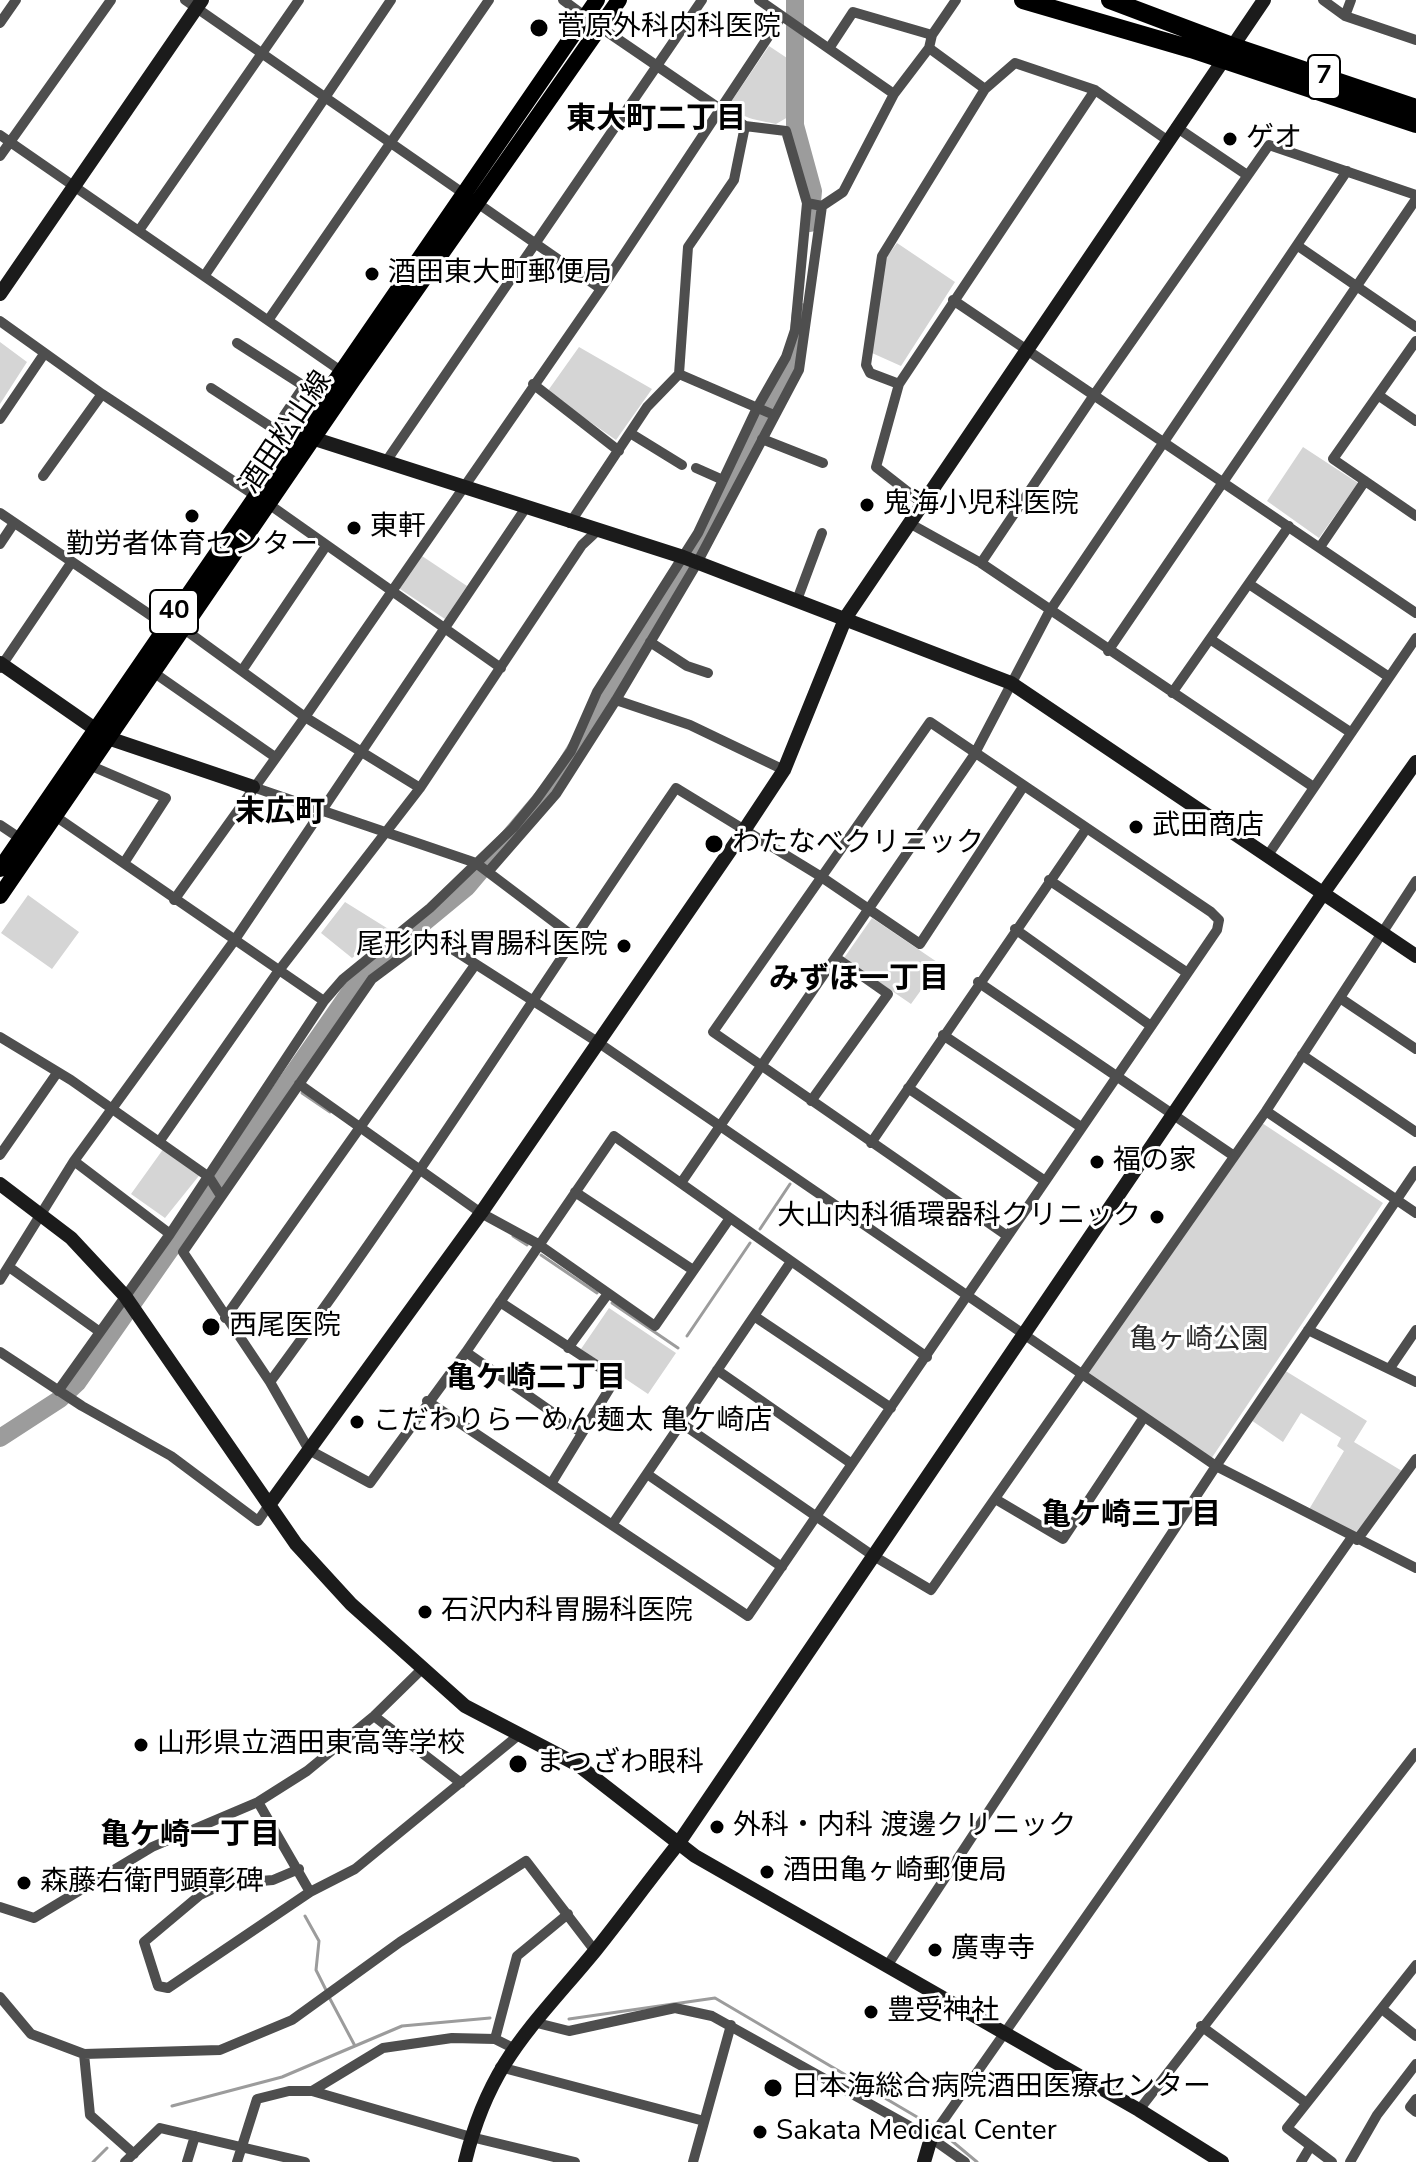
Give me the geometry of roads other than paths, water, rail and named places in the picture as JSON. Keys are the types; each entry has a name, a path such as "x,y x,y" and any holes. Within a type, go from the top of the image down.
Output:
{"highway":[{"name":"7","path":"1023,0 1227,53 1416,108"},
{"name":"7","path":"1110,0 1227,53 1416,124"}],"main road":[{"name":"酒田松山線","path":"0,896 89,765 101,734 165,625 315,439 597,0"},
{"name":"酒田松山線","path":"0,869 184,629 263,501 294,442 341,371 619,0"}],"street":[{"path":"0,23 16,0"},
{"path":"0,156 5,139 111,0"},
{"path":"140,229 299,0"},
{"path":"205,275 391,0"},
{"path":"269,319 489,0"},
{"path":"563,0 586,17"},
{"path":"385,463 538,244 702,0"},
{"path":"759,0 894,94"},
{"path":"807,203 822,206 843,192 894,94 929,48 932,35 956,0"},
{"path":"0,1352 58,1391 171,1456 258,1521 481,1213 596,1041 745,829 784,770 846,617 1264,0"},
{"path":"1323,0 1345,16 1416,40"},
{"path":"1345,16 1351,0"},
{"path":"0,294 194,3 262,54 326,95 601,289"},
{"path":"830,47 853,12 932,35"},
{"path":"174,900 305,717 785,18"},
{"path":"488,872 556,794 650,642 690,561 757,408 786,357 795,330 807,203 786,131 745,126 600,27"},
{"path":"929,48 985,89"},
{"path":"899,384 870,373 866,365 882,256 985,89 1015,63 1095,90 1167,140"},
{"path":"922,503 876,467 899,384 1095,90"},
{"path":"570,523 647,407 679,374 688,247 734,180 745,126"},
{"path":"1176,127 1247,175"},
{"path":"5,139 140,229 341,371"},
{"path":"981,563 1269,145 1416,197 1108,651"},
{"path":"681,1183 838,959 974,755 1049,612 1347,171"},
{"path":"58,1391 209,1177 324,1001 343,979 430,908 513,828 571,751 597,692 690,561 799,370 822,206"},
{"path":"1298,246 1416,327"},
{"path":"953,300 1416,613"},
{"path":"0,321 501,668"},
{"path":"1416,341 1333,459 1416,516"},
{"path":"237,343 304,386 275,429"},
{"path":"0,419 44,354"},
{"path":"679,374 774,415"},
{"path":"533,384 619,451"},
{"path":"211,388 294,442 315,439 690,561 846,617 1011,683 1416,956"},
{"path":"43,476 102,394"},
{"path":"1378,395 1416,421"},
{"path":"630,433 682,465"},
{"path":"762,439 823,463"},
{"path":"696,468 723,480"},
{"path":"1320,547 1365,481"},
{"path":"0,1280 40,1211 74,1161 234,941 525,509"},
{"path":"0,513 165,625"},
{"path":"0,544 14,523"},
{"path":"909,523 981,563 1049,612 1312,786"},
{"path":"1172,693 1289,526"},
{"path":"159,1142 277,973 420,788 582,545 597,531"},
{"path":"797,600 822,533"},
{"path":"243,669 326,546"},
{"path":"71,563 1,666 101,734 383,834 476,863 574,937"},
{"path":"1249,584 1389,677"},
{"path":"184,629 305,717 420,788"},
{"path":"1268,855 1312,786 1416,638"},
{"path":"1210,639 1350,732"},
{"path":"650,642 687,666 708,673"},
{"path":"153,672 275,757"},
{"path":"616,700 690,725 784,770"},
{"path":"427,1401 748,1616 1217,930 1219,920 930,722 713,1032 1006,1235"},
{"path":"465,2162 471,2137 500,2067 678,1844 1022,1334 1416,762"},
{"path":"89,765 166,798 124,863"},
{"path":"270,1382 421,1171 676,788 820,876 920,944 1023,787"},
{"path":"55,816 277,973 324,1001"},
{"path":"0,825 21,839"},
{"path":"871,1143 978,982 1086,829"},
{"path":"1049,880 1186,972"},
{"path":"681,1423 872,1555 931,1590 997,1500 1266,1111 1416,881"},
{"path":"1015,929 1151,1026"},
{"path":"927,1357 614,1136 466,1352 427,1401 370,1483 309,1450 270,1382 183,1252 372,979 427,938 438,940 596,1041 1216,1466 1416,1568"},
{"path":"811,1101 888,994 838,959"},
{"path":"225,1318 475,965"},
{"path":"978,982 1234,1156"},
{"path":"1340,998 1416,1049"},
{"path":"943,1035 1081,1127"},
{"path":"0,1037 113,1109 209,1177 221,1196"},
{"path":"1302,1055 1416,1132"},
{"path":"0,1155 57,1073"},
{"path":"299,1084 481,1213 538,1244 655,1326 730,1218"},
{"path":"908,1088 1045,1181"},
{"path":"1266,1111 1416,1213"},
{"path":"74,1161 170,1234"},
{"path":"887,1966 1216,1466 1416,1171"},
{"path":"0,1184 40,1211 71,1238 125,1296 296,1544 351,1604 421,1670 465,1706 578,1765 678,1844 1139,2110 1222,2162"},
{"path":"575,1192 693,1270"},
{"path":"612,1525 790,1263"},
{"path":"9,1267 100,1332"},
{"path":"568,1348 607,1295"},
{"path":"500,1302 616,1378 551,1484"},
{"path":"754,1316 891,1408"},
{"path":"1308,1330 1416,1382"},
{"path":"1390,1368 1416,1330"},
{"path":"466,1352 582,1433"},
{"path":"717,1370 852,1464"},
{"path":"997,1500 1063,1539 1144,1417"},
{"path":"924,2162 931,2138 1004,2033 1354,1539 1416,1459"},
{"path":"647,1474 782,1567"},
{"path":"0,1907 34,1918 152,1847 258,1802 307,1771 374,1716 421,1670"},
{"path":"374,1716 461,1783"},
{"path":"299,1869 273,1880 223,1884 200,1895 144,1942 158,1986 168,1988 310,1892 355,1869 520,1734"},
{"path":"1139,2110 1201,2026 1416,1753"},
{"path":"258,1802 310,1892"},
{"path":"0,1997 31,2034 84,2054 220,2050 282,2025 526,1861 595,1951"},
{"path":"495,2039 517,1956 568,1914"},
{"path":"1332,2162 1287,2128 1416,1965"},
{"path":"533,2022 569,2031 675,2008 712,2016 931,2138 965,2162"},
{"path":"1382,2009 1416,2036"},
{"path":"693,2162 731,2025"},
{"path":"1201,2026 1305,2102"},
{"path":"312,2091 383,2048 452,2038 495,2039 513,2048"},
{"path":"84,2054 90,2115 134,2154"},
{"path":"1350,2162 1377,2115 1416,2064"},
{"path":"500,2067 704,2121"},
{"path":"237,2162 257,2099 289,2091 312,2091 471,2137 575,2162"},
{"path":"1416,2099 1410,2107 1416,2112"},
{"path":"125,2162 160,2128 241,2144 305,2162"},
{"path":"187,2162 195,2136"},
{"path":"1301,2162 1310,2147"}],"waterway":[{"path":"795,0 795,125 813,191 810,223"},
{"path":"0,1438 60,1399 77,1383 364,972 467,887 555,783 703,542 757,421 781,381 798,342 801,312"},
{"path":"302,1093 330,1112"},
{"path":"760,1229 790,1184"},
{"path":"513,1236 527,1245"},
{"path":"687,1336 750,1243"},
{"path":"541,1255 597,1293"},
{"path":"612,1303 678,1348"},
{"path":"305,1916 319,1941 316,1970 326,1990"},
{"path":"329,1997 355,2046"},
{"path":"569,2019 715,1998 934,2127"},
{"path":"172,2106 282,2077 402,2026 490,2018"},
{"path":"940,2131 977,2162"},
{"path":"93,2162 107,2148"}],"place":[{"name":"菅原外科内科医院","path":"539,28"},
{"name":"ゲオ","path":"1230,139"},
{"name":"酒田東大町郵便局","path":"372,274"},
{"name":"鬼海小児科医院","path":"867,505"},
{"name":"勤労者体育センター","path":"192,516"},
{"name":"東軒","path":"354,528"},
{"name":"武田商店","path":"1136,827"},
{"name":"わたなべクリニック","path":"714,844"},
{"name":"尾形内科胃腸科医院","path":"624,946"},
{"name":"福の家","path":"1097,1162"},
{"name":"大山内科循環器科クリニック","path":"1157,1217"},
{"name":"西尾医院","path":"211,1327"},
{"name":"こだわりらーめん麺太 亀ケ崎店","path":"357,1422"},
{"name":"石沢内科胃腸科医院","path":"425,1612"},
{"name":"山形県立酒田東高等学校","path":"141,1745"},
{"name":"まつざわ眼科","path":"518,1764"},
{"name":"外科・内科 渡邊クリニック","path":"717,1827"},
{"name":"酒田亀ヶ崎郵便局","path":"767,1872"},
{"name":"森藤右衛門顕彰碑","path":"24,1883"},
{"name":"廣専寺","path":"935,1950"},
{"name":"豊受神社","path":"871,2012"},
{"name":"日本海総合病院酒田医療センター","path":"773,2088"},
{"name":"Sakata Medical Center","path":"760,2132"}],"district":[{"name":"東大町二丁目","path":"656,121"},
{"name":"末広町","path":"280,814"},
{"name":"みずほ一丁目","path":"859,981"},
{"name":"亀ケ崎二丁目","path":"536,1380"},
{"name":"亀ケ崎三丁目","path":"1131,1517"},
{"name":"亀ケ崎一丁目","path":"190,1837"}],"park label":[{"name":"亀ヶ崎公園","path":"1199,1341"}]}
